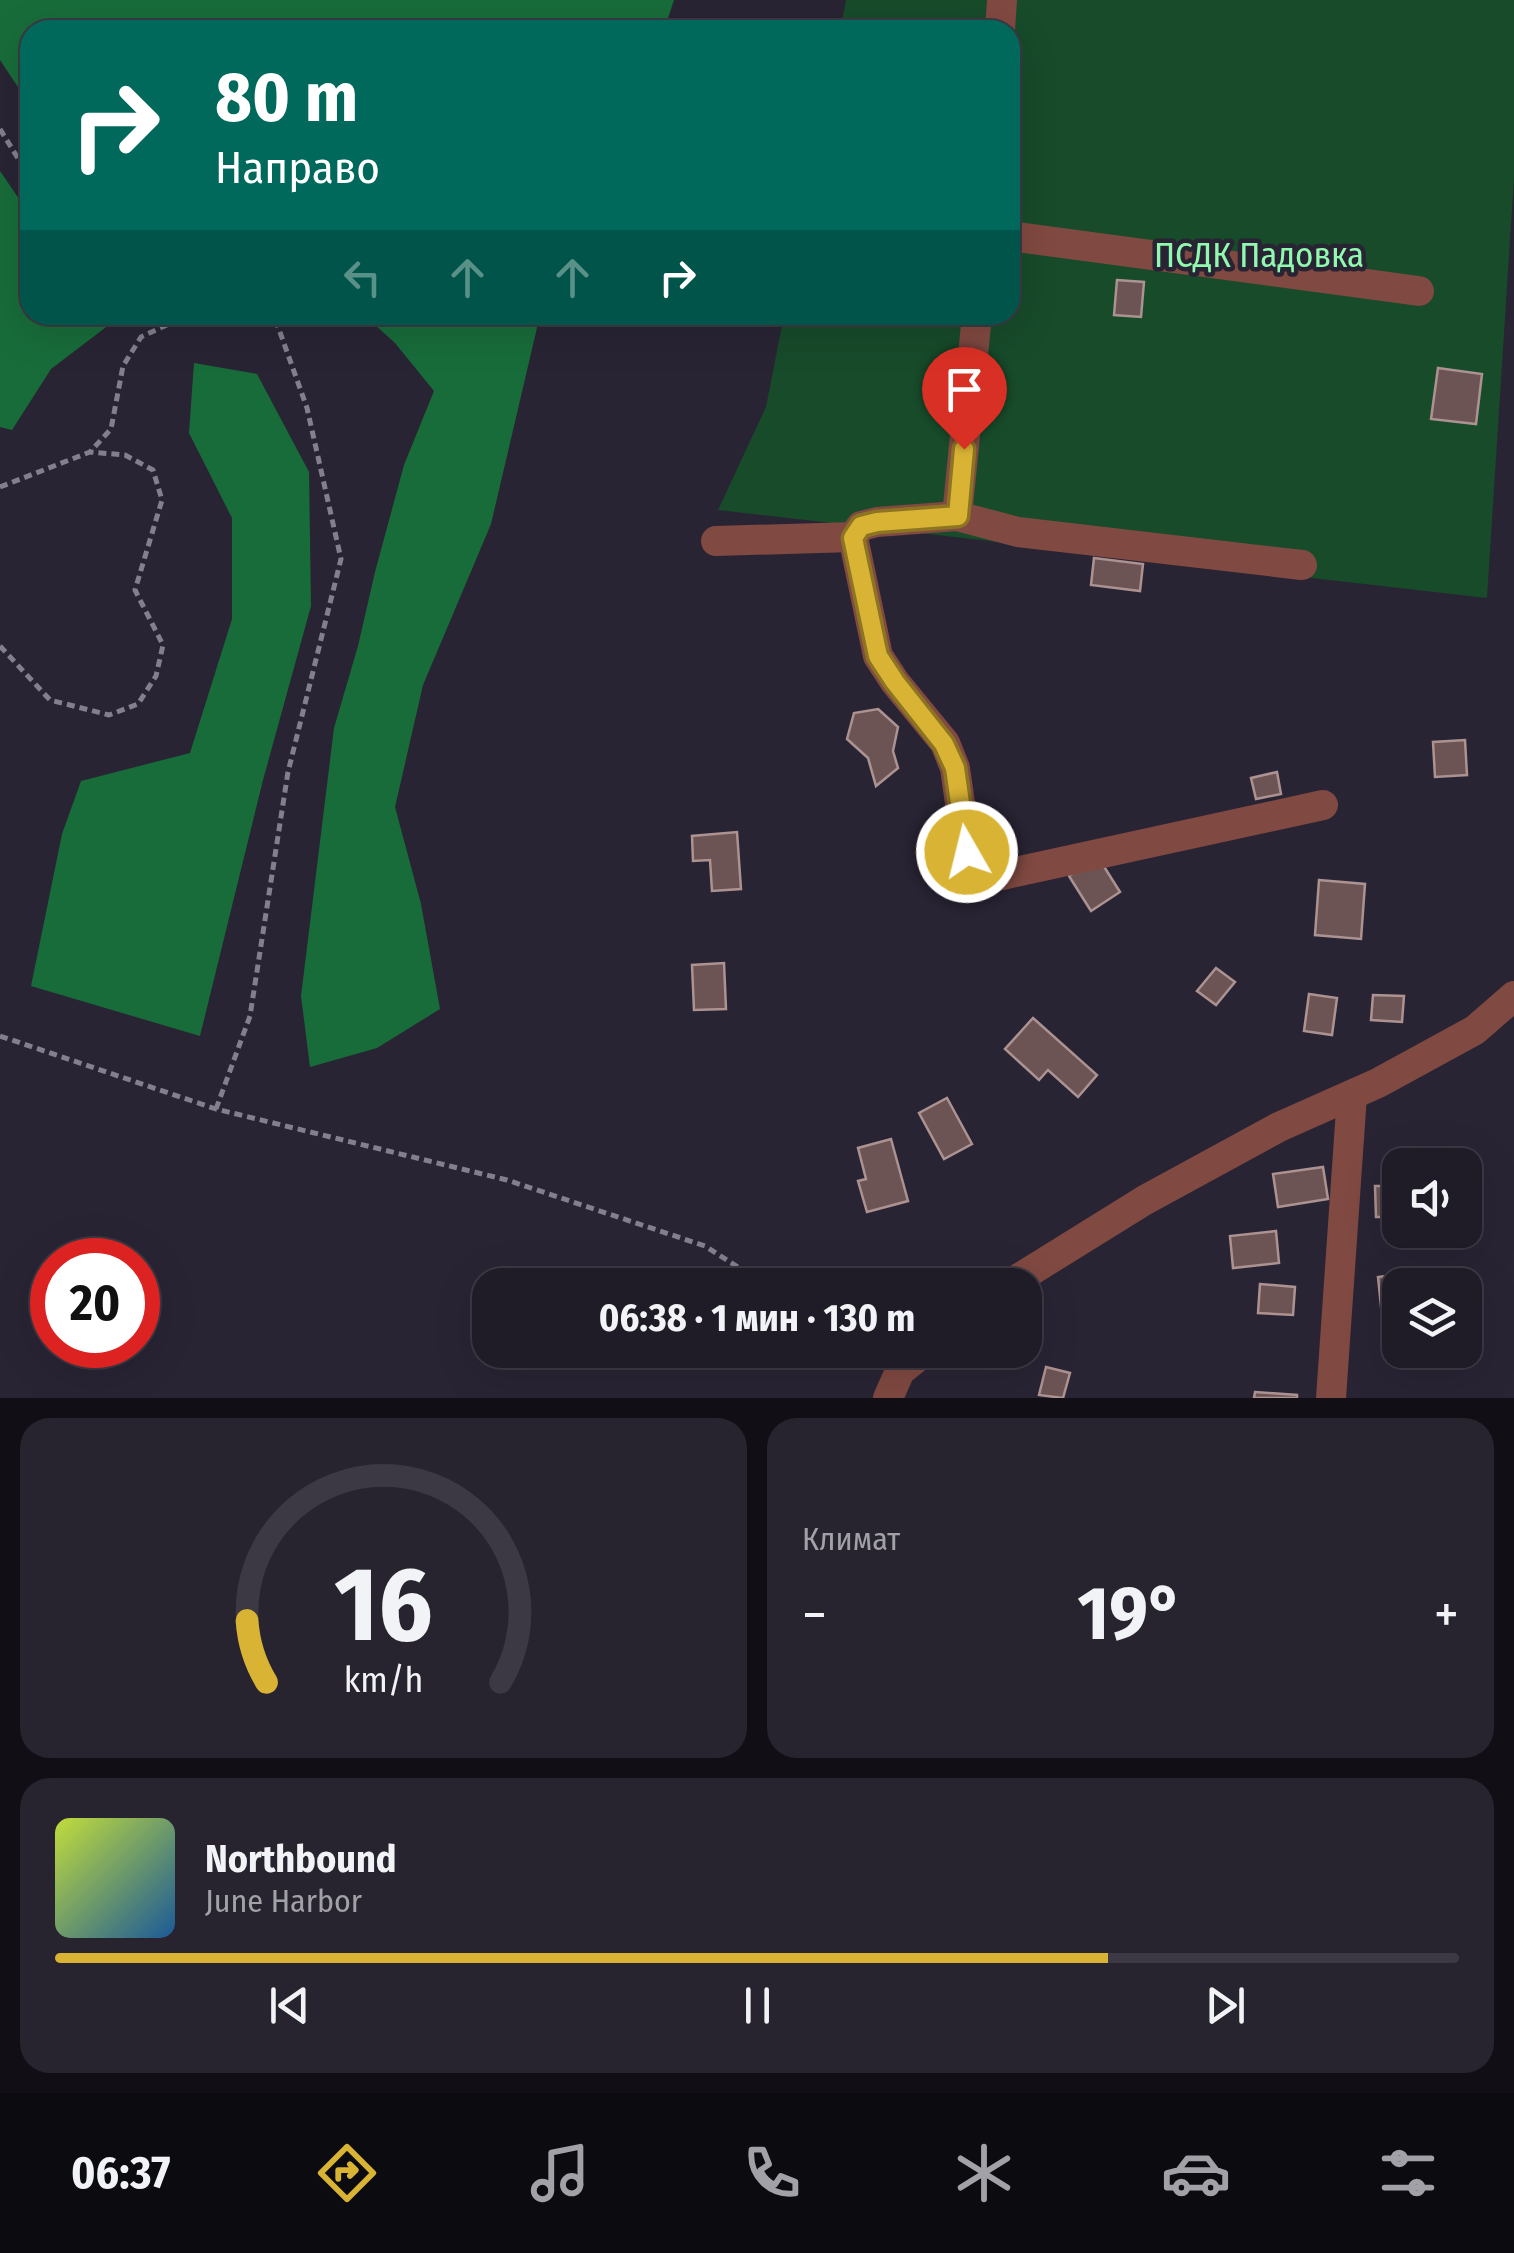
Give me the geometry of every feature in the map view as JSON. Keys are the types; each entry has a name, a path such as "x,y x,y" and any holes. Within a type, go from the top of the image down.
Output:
{"street":[{"path":"1020,237 1420,291"},
{"path":"958,516 976,325"},
{"path":"1302,565 1018,532 958,516 877,522 861,526 853,538 878,656 944,744 955,768 967,852 974,865 988,873 1002,875 1323,805"},
{"path":"716,541 853,538"},
{"path":"1035,1268 1145,1200 1279,1127 1378,1084 1475,1030 1514,996"},
{"path":"1331,1398 1352,1095"},
{"path":"888,1398 904,1368"}],"path":[{"path":"0,128 20,161"},
{"path":"90,452 111,429 122,366 142,337 167,325"},
{"path":"216,1109 250,1016 288,772 341,559 306,408 277,325"},
{"path":"0,487 90,452 125,454 153,470 162,500 136,590 163,645 156,676 138,704 109,715 50,700 0,646"},
{"path":"0,1036 216,1109 508,1180 705,1246 739,1268"}],"green space":[{"path":"0,0 674,0 667,20 20,20 20,90 0,60"},
{"name":"ПСДК Падовка","path":"846,0 1514,0 1514,178 1487,598 718,510 766,407 782,325 1020,325 1020,20 842,20"},
{"path":"0,171 20,200 20,325 109,325 51,369 12,430 0,427"},
{"path":"375,325 538,325 491,524 423,685 395,807 421,904 440,1009 377,1048 310,1067 301,996 334,728 404,465 434,391"},
{"path":"194,363 257,374 309,472 311,606 200,1036 31,986 62,834 81,781 190,753 232,619 232,518 189,433"}],"building":[{"path":"1117,280 1144,282 1141,317 1114,315"},
{"path":"1438,368 1482,374 1476,424 1431,419"},
{"path":"1094,558 1143,564 1140,591 1091,585"},
{"path":"878,709 898,727 893,751 898,768 876,786 868,758 847,739 854,713"},
{"path":"1465,740 1467,775 1435,777 1433,742"},
{"path":"1277,772 1281,794 1256,799 1251,778"},
{"path":"737,832 741,889 712,891 710,860 693,861 692,836"},
{"path":"1098,857 1120,892 1091,911 1069,876"},
{"path":"1319,880 1365,884 1361,939 1315,935"},
{"path":"724,963 726,1009 694,1010 692,965"},
{"path":"1216,968 1235,982 1216,1005 1197,991"},
{"path":"1309,994 1337,998 1332,1035 1304,1031"},
{"path":"1373,995 1404,996 1402,1022 1371,1020"},
{"path":"1033,1018 1097,1075 1078,1097 1048,1070 1039,1080 1005,1049"},
{"path":"947,1098 972,1144 944,1159 919,1113"},
{"path":"891,1139 908,1201 867,1212 858,1181 866,1179 858,1148"},
{"path":"1323,1167 1328,1199 1278,1207 1273,1174"},
{"path":"1375,1186 1382,1186 1382,1217 1376,1217"},
{"path":"1276,1231 1279,1263 1233,1268 1230,1236"},
{"path":"1382,1276 1382,1306 1381,1306 1378,1277"},
{"path":"1260,1284 1295,1287 1293,1315 1258,1313"},
{"path":"1046,1367 1070,1373 1063,1398 1039,1395"},
{"path":"1255,1392 1297,1395 1297,1398 1254,1398"}],"route":[{"path":"964,449 958,516 877,522 861,526 853,538 878,656 944,744 955,768 967,852"}]}
